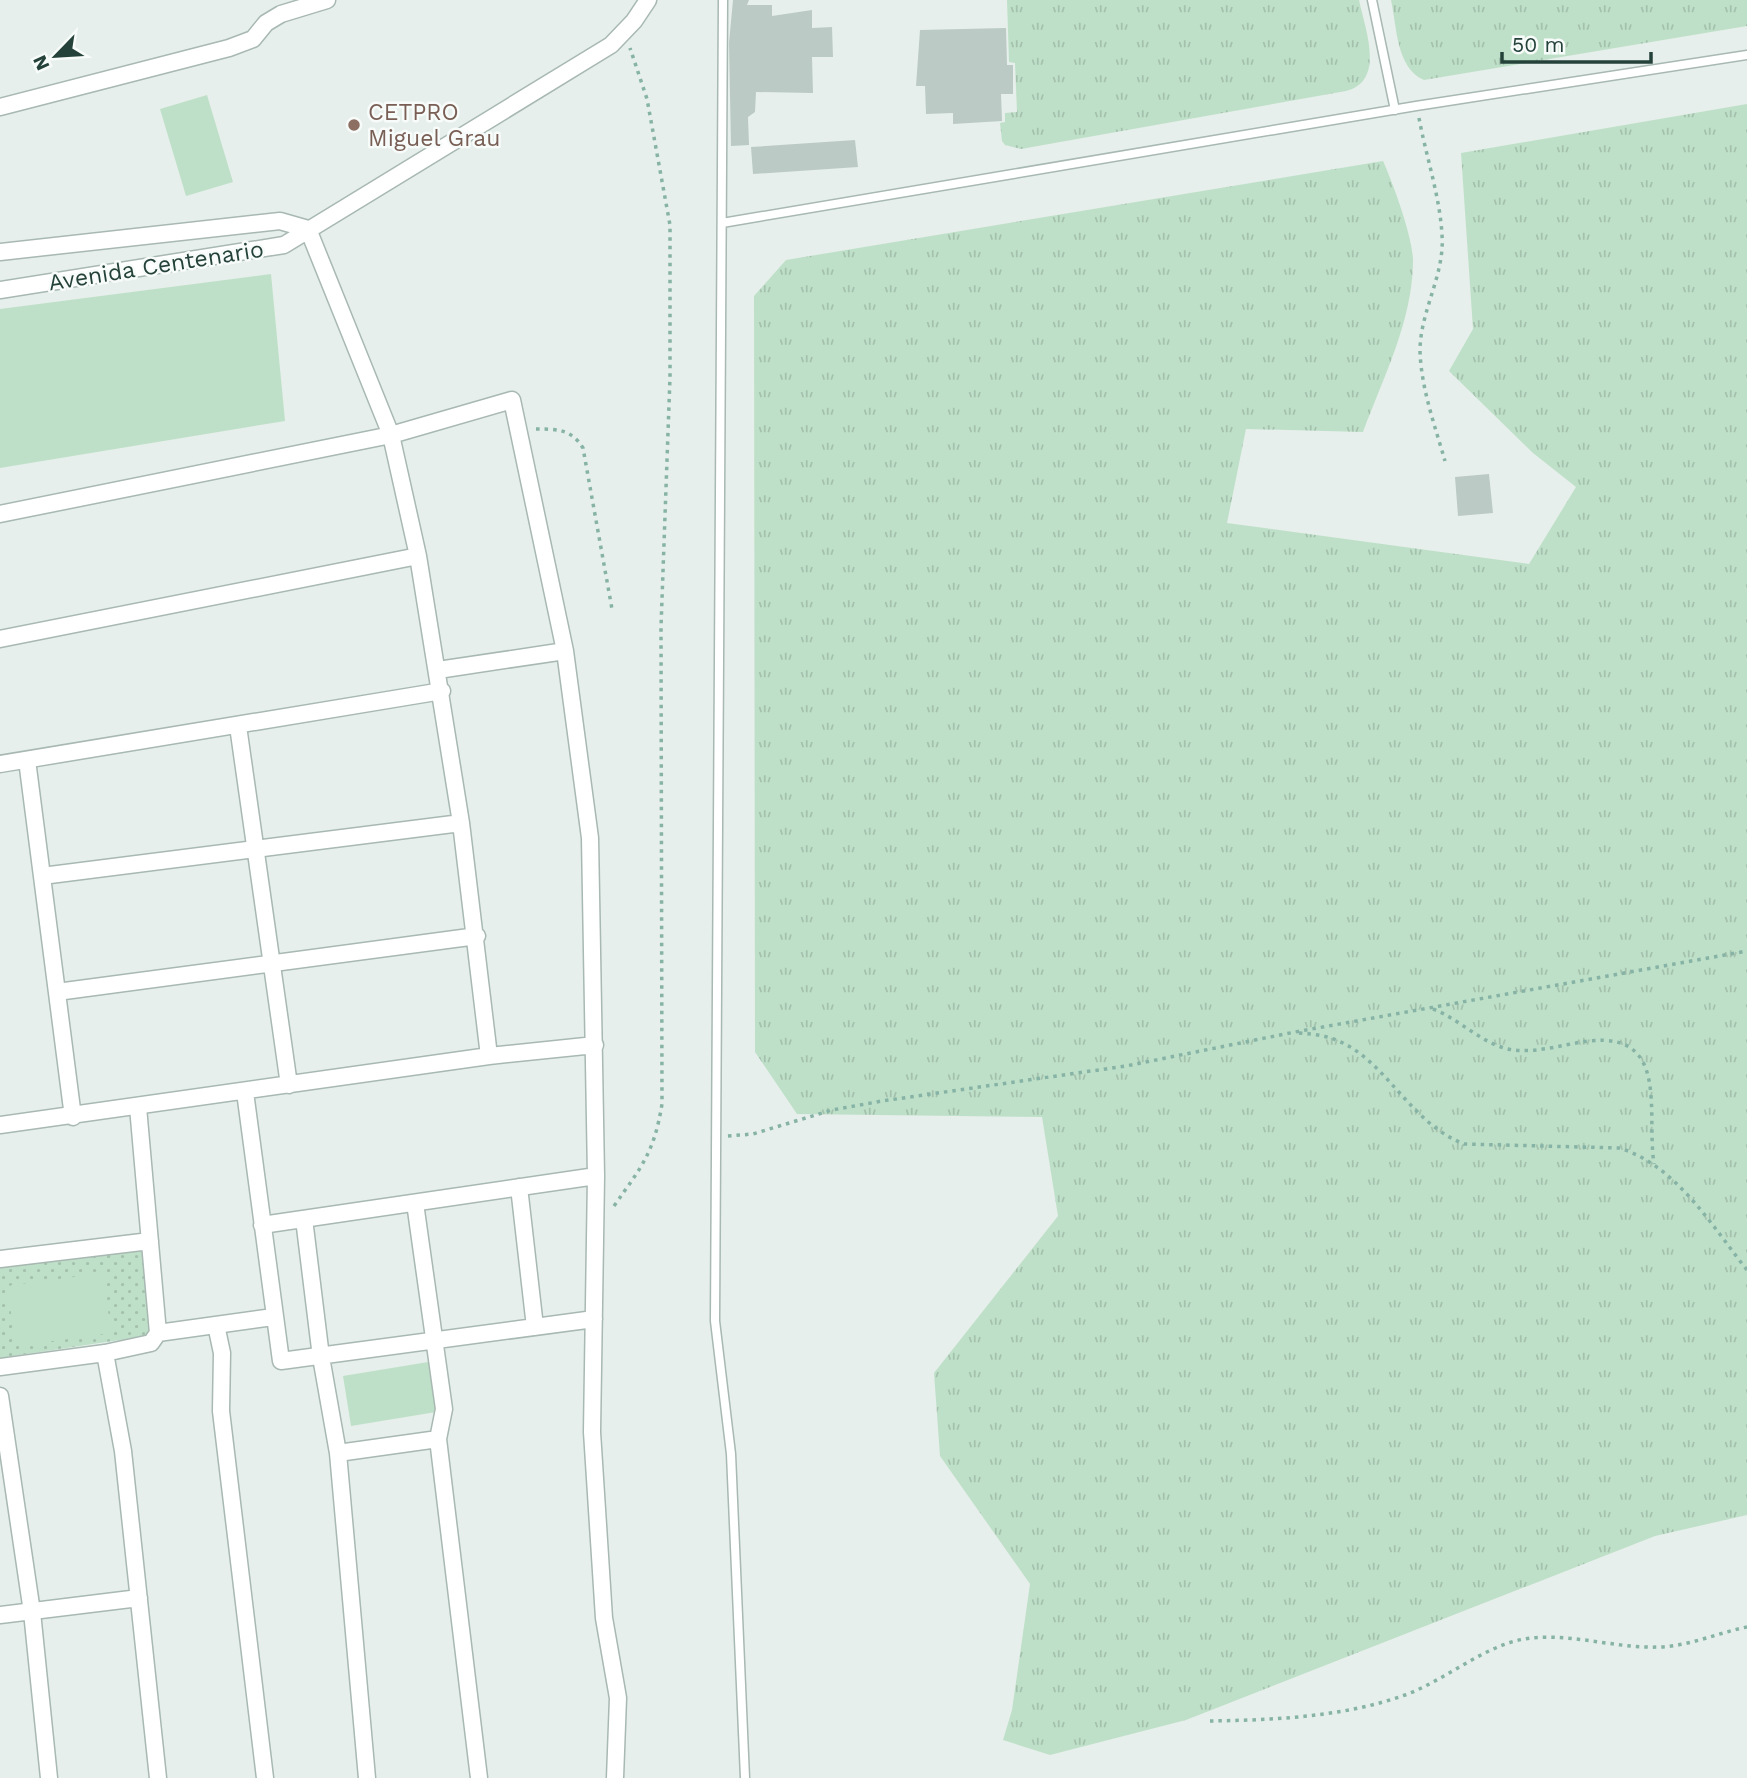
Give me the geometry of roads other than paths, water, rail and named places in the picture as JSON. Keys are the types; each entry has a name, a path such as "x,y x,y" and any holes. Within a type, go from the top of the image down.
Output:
{"street":[{"path":"0,107 229,48 253,39 266,23 281,14 327,0"},
{"name":"Avenida Centenario","path":"0,290 284,245 611,45 648,0"},
{"path":"0,252 280,221 308,229 391,435 418,556 442,691 461,822 477,936 489,1056"},
{"path":"0,514 391,435 512,400 565,651 590,838 596,1176 592,1432 604,1618 618,1698 615,1778"},
{"path":"0,639 418,556"},
{"path":"438,670 565,651"},
{"path":"0,764 442,691"},
{"path":"238,726 289,1085"},
{"path":"27,760 73,1117"},
{"path":"42,876 461,822"},
{"path":"57,992 477,936"},
{"path":"0,1125 73,1117 489,1056 595,1045"},
{"path":"245,1092 281,1362 594,1319"},
{"path":"0,1367 105,1353 151,1343 158,1333 138,1107"},
{"path":"262,1225 596,1176"},
{"path":"519,1187 535,1327"},
{"path":"415,1203 444,1409 438,1439 479,1778"},
{"path":"304,1219 321,1357 338,1453 367,1778"},
{"path":"0,1259 150,1241"},
{"path":"158,1333 273,1317"},
{"path":"216,1325 222,1353 221,1411 265,1778"},
{"path":"105,1353 123,1451 158,1778"},
{"path":"0,1396 32,1612 49,1778"},
{"path":"338,1453 438,1439"},
{"path":"0,1615 139,1598"}],"lane":[{"path":"723,0 715,1321 731,1454 745,1778"},
{"path":"1371,0 1395,110"},
{"path":"722,223 1416,106 1747,55"}],"place":[{"name":"CETPRO Miguel Grau","path":"354,125"}]}
